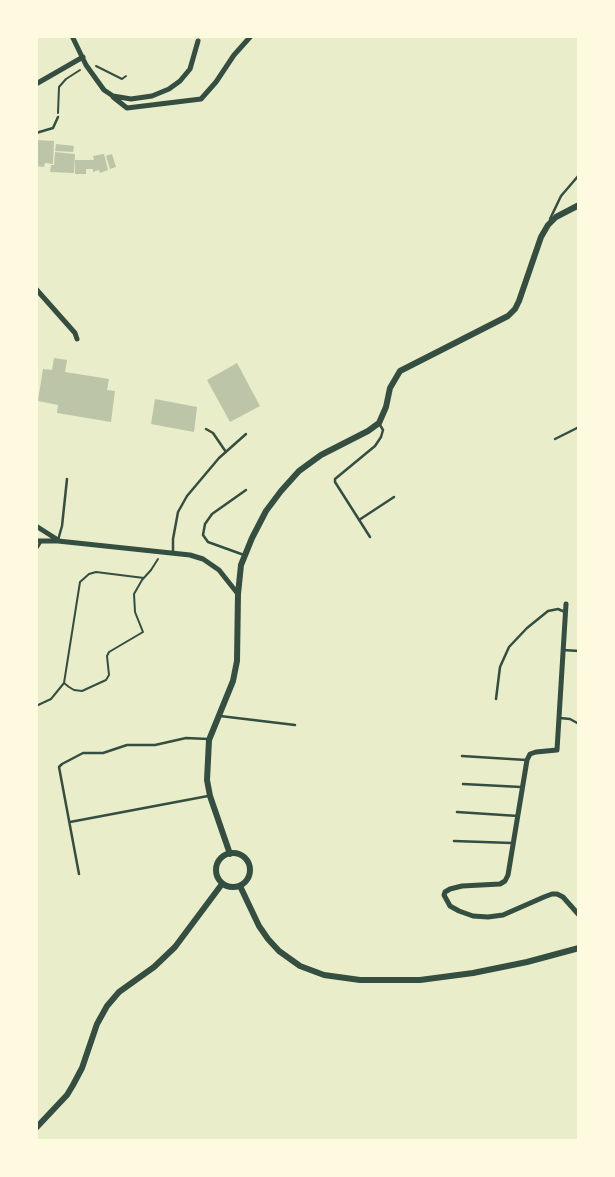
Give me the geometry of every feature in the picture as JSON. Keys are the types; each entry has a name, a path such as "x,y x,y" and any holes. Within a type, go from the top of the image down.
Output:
{"street":[{"path":"72,36 86,65 104,90 127,108 201,99 216,82 234,55 251,36"},
{"path":"113,96 131,99 152,96 169,89 180,81 190,69 198,41"},
{"path":"36,84 83,57"},
{"path":"230,854 210,796 207,780 209,740 233,681 237,661 238,594 241,565 266,511 281,491 300,471 321,455 368,431 379,423 386,407 390,388 400,371 508,316 515,309 519,301 541,237 548,225 556,217 579,205"},
{"path":"36,289 75,333 77,339"},
{"path":"36,526 58,540"},
{"path":"39,541 58,540 162,552 203,559 219,570 238,594"},
{"path":"566,604 557,750 536,752 530,754 527,760 508,875 505,881 493,886 462,886 445,892 444,895 450,906 473,916 488,917 503,915 552,894 557,894 563,897 579,915"},
{"path":"230,854 240,855 245,858 250,868 248,878 240,886 231,887 222,884 217,876 216,866 221,858 230,854"},
{"path":"36,1128 67,1095 82,1068 97,1024 107,1006 119,992 154,967 175,947 222,884"},
{"path":"240,886 259,926 274,945 300,966 324,975 360,980 420,980 473,973 579,948"}],"lane":[{"path":"36,133 53,128 58,117"},
{"path":"548,225 561,196 579,175"},
{"path":"370,537 334,482 375,446 383,430 379,423"},
{"path":"555,438 579,427"},
{"path":"206,429 213,433 226,452"},
{"path":"173,554 173,539 178,512 186,496 226,452 246,434"},
{"path":"58,540 62,526 67,479"},
{"path":"245,555 208,542 203,534 205,524 212,514 246,490"},
{"path":"359,520 394,496"},
{"path":"36,550 39,541"},
{"path":"496,699 500,667 513,643 548,610 558,609 565,612"},
{"path":"563,650 579,651"},
{"path":"218,716 295,725"},
{"path":"559,718 570,719 579,724"},
{"path":"79,874 60,767 62,764 83,753 103,753 128,745 162,745 186,738 209,740"},
{"path":"462,756 527,760"},
{"path":"463,784 522,787"},
{"path":"70,822 210,796"},
{"path":"457,812 518,816"},
{"path":"454,841 513,843"}],"path":[{"path":"58,117 59,86 86,65 97,66 122,79 126,76"},
{"path":"64,683 74,690 82,691 106,680 109,675 107,656 109,652 143,632 135,612 134,594 162,552"},
{"path":"36,706 50,699 64,683 80,582 89,574 96,572 144,578"}],"building":[{"path":"36,140 54,141 53,164 45,163 44,167 36,166"},
{"path":"56,144 74,146 73,152 55,151"},
{"path":"55,152 75,154 74,173 50,172 51,165 54,165"},
{"path":"104,154 108,170 100,173 99,170 93,172 93,169 86,169 86,174 75,174 75,160 94,160 93,156"},
{"path":"112,154 116,167 110,169 106,156"},
{"path":"54,358 67,360 65,372 109,379 107,390 115,391 111,422 57,413 58,405 38,401 43,369 52,370"},
{"path":"237,363 260,406 230,422 207,380"},
{"path":"155,399 197,407 194,432 151,424"}]}
